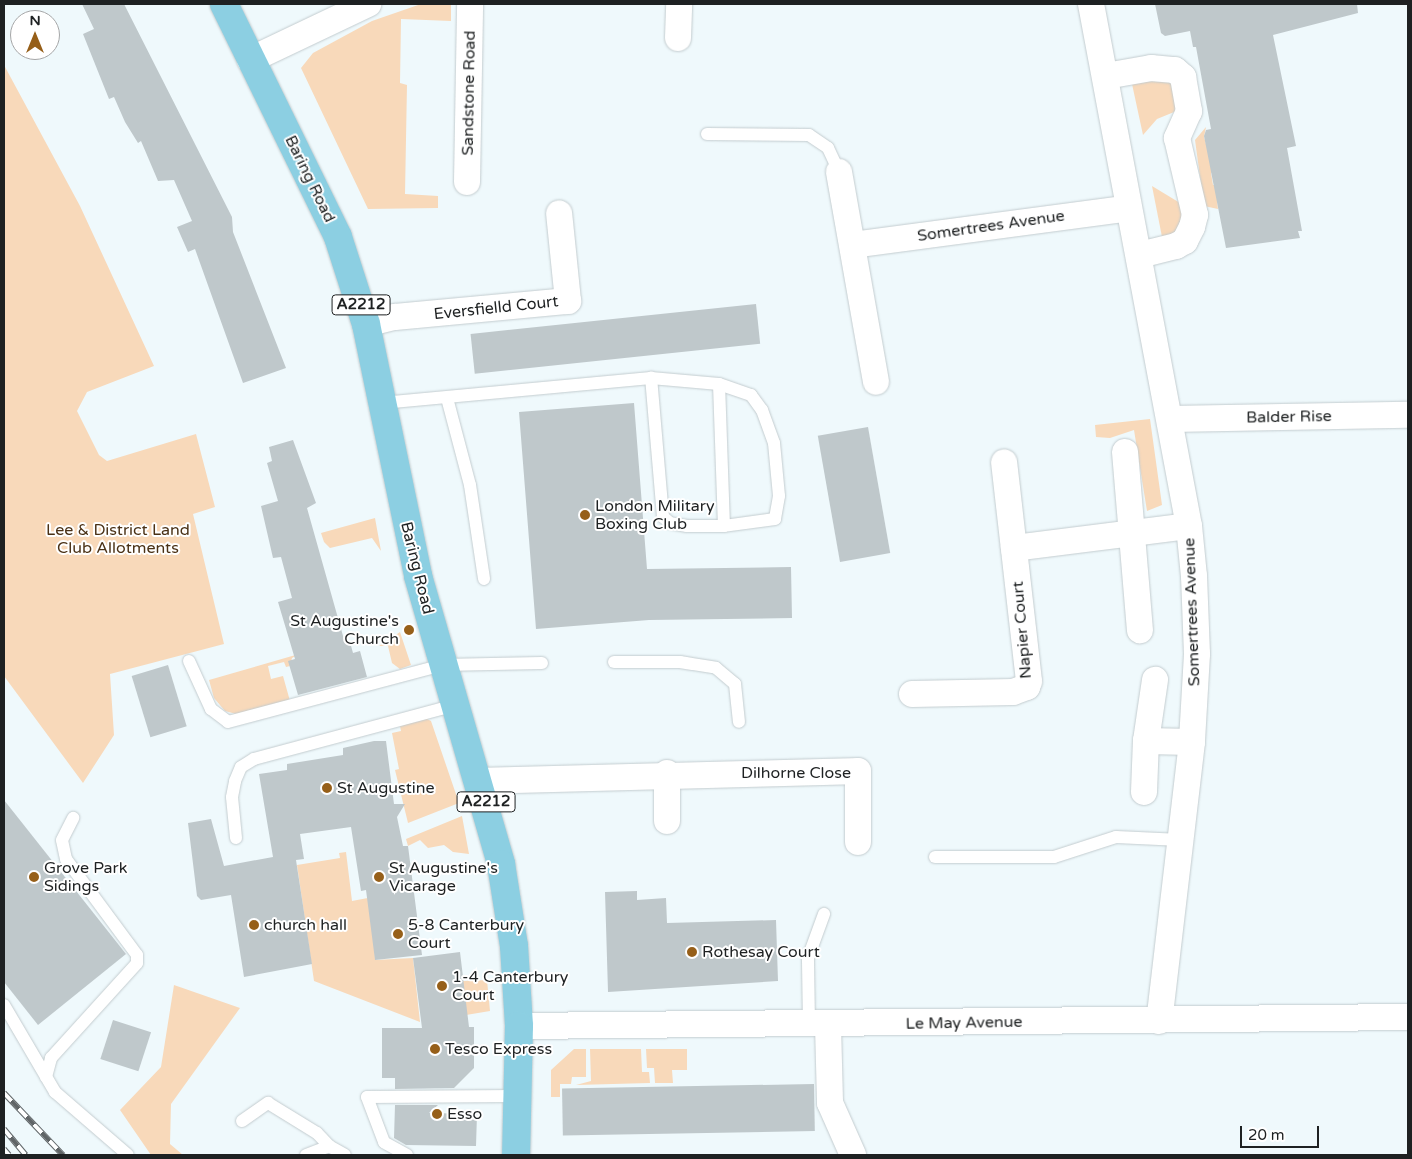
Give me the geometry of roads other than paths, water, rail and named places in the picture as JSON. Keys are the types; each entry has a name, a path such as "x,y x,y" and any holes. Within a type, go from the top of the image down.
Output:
{"main road":[{"name":"Baring Road","path":"224,4 338,237 366,324 400,499 442,665 480,781 509,910 519,1026 516,1155"}],"street":[{"path":"250,60 368,4"},
{"name":"Sandstone Road","path":"467,182 470,4"},
{"path":"678,38 679,4"},
{"name":"Somertrees Avenue","path":"1091,4 1189,526 1197,654 1192,742 1159,1020"},
{"path":"1106,76 1151,68 1174,70 1182,77 1189,111 1177,138 1195,215 1192,227 1185,242 1139,255"},
{"path":"839,172 876,382"},
{"name":"Somertrees Avenue","path":"853,245 1129,208"},
{"name":"Eversfielld Court","path":"366,324 395,317 568,301 559,213"},
{"name":"Balder Rise","path":"1170,419 1408,415"},
{"path":"1125,452 1140,630"},
{"name":"Napier Court","path":"912,694 1013,692 1027,687 1028,674 1004,462"},
{"path":"1014,548 1189,526"},
{"path":"1144,792 1146,741 1155,680"},
{"path":"1146,741 1192,742"},
{"name":"Dilhorne Close","path":"480,781 667,773 858,771 858,842"},
{"path":"667,773 667,821"},
{"name":"Le May Avenue","path":"519,1026 819,1025 1408,1017"},
{"path":"819,1025 830,1102 852,1155"}],"lane":[{"path":"707,134 809,135 828,148 839,172"},
{"path":"382,403 651,378 719,384 751,395 762,410 774,443 779,496 775,519 724,526 687,526 670,523 663,517 651,378"},
{"path":"719,384 724,526"},
{"path":"447,398 470,485 484,579"},
{"path":"189,661 211,709 228,722 442,665 542,663"},
{"path":"614,662 680,662 716,668 735,684 739,722"},
{"path":"236,838 232,797 241,767 248,763 455,705"},
{"path":"46,1077 51,1058 137,963 137,955 66,859 62,840 73,818"},
{"path":"934,857 1054,857 1116,837 1181,840"},
{"path":"819,1025 808,958 824,914"},
{"path":"4,1005 55,1092 128,1155"},
{"path":"407,1155 384,1142 367,1097 516,1096"},
{"path":"242,1121 258,1106 268,1102 317,1133 329,1146 346,1155"},
{"path":"306,1155 329,1146"}],"railway":[{"path":"4,1093 63,1155"},
{"path":"4,1129 26,1155"},
{"path":"4,1149 9,1155"}],"place":[{"name":"London Military Boxing Club","path":"585,515"},
{"name":"St Augustine's Church","path":"409,630"},
{"name":"St Augustine","path":"327,788"},
{"name":"Grove Park Sidings","path":"34,877"},
{"name":"St Augustine's Vicarage","path":"379,877"},
{"name":"church hall","path":"254,925"},
{"name":"5-8 Canterbury Court","path":"398,934"},
{"name":"Rothesay Court","path":"692,952"},
{"name":"1-4 Canterbury Court","path":"442,986"},
{"name":"Tesco Express","path":"435,1049"},
{"name":"Esso","path":"437,1114"}],"park label":[{"name":"Lee & District Land Club Allotments","path":"118,539"}]}
